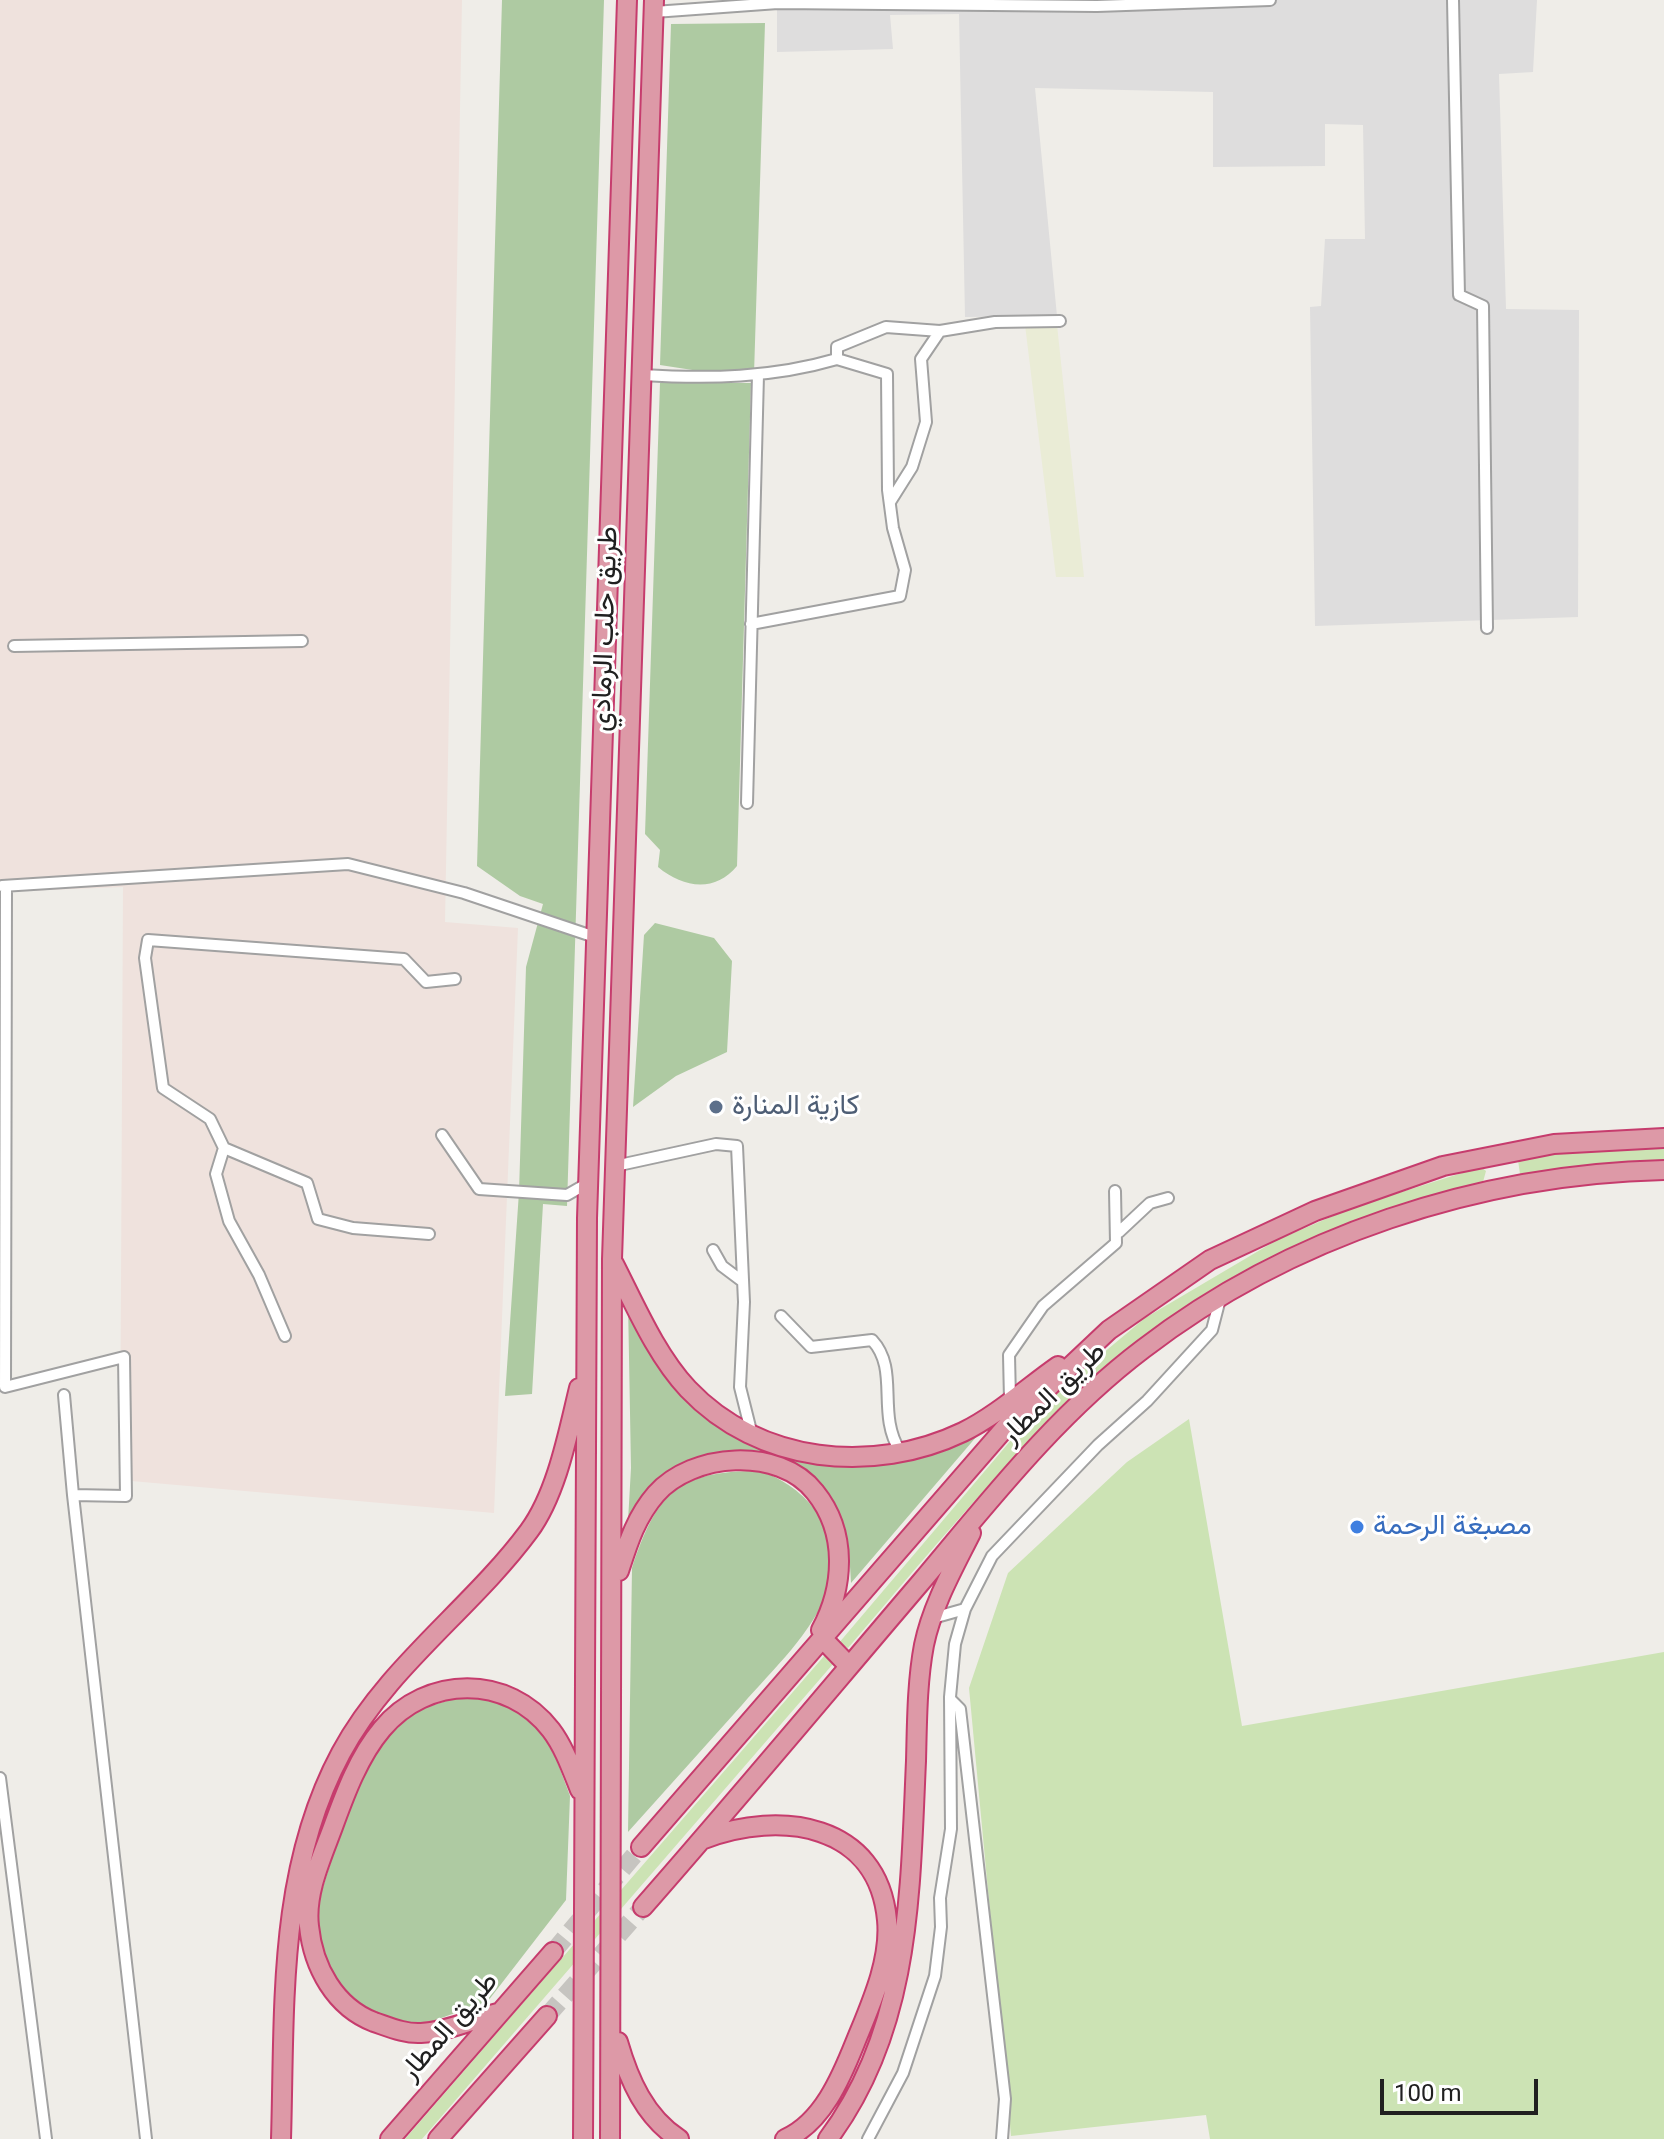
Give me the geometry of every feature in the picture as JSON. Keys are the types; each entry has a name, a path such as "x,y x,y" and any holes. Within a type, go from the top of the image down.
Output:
{"highway":[{"name":"طريق حلب الرمادي","path":"587,1218 627,0"},
{"name":"طريق حلب الرمادي","path":"610,2139 614,1589 612,1259 654,6"},
{"name":"طريق المطار","path":"641,1847 1005,1428 1109,1330 1210,1260 1315,1211 1443,1166 1496,1154 1596,1140 1664,1138"},
{"path":"1496,1154 1501,1189"},
{"name":"طريق المطار","path":"643,1907 983,1508 1056,1428 1142,1349 1220,1298 1344,1235 1423,1207 1501,1189 1574,1177 1664,1170"},
{"path":"583,2139 587,1218"},
{"path":"281,2139 288,1931 300,1858 340,1754 368,1710 531,1529 555,1475 583,1368 587,1218"},
{"path":"612,1259 649,1331 688,1389 739,1429 779,1447 832,1458 900,1451 964,1431 1109,1330"},
{"path":"614,1589 630,1533 656,1494 669,1482 714,1461 763,1464 787,1472 815,1491 834,1527 841,1576 834,1605 805,1660"},
{"path":"828,2139 875,2057 901,1972 913,1862 917,1717 924,1646 933,1618 983,1508"},
{"path":"823,1639 849,1666"},
{"path":"498,2013 422,2033 396,2030 349,2008 325,1979 317,1962 308,1923 320,1860 344,1799 371,1745 397,1714 434,1693 475,1687 512,1697 540,1717 553,1732 583,1796"},
{"path":"702,1840 765,1824 810,1829 831,1835 867,1862 881,1890 887,1921 886,1949 871,2003 844,2070 829,2097 812,2120 785,2139"},
{"name":"طريق المطار","path":"390,2139 553,1952"},
{"path":"438,2139 547,2016"},
{"path":"613,2024 638,2096 668,2132 679,2139"}],"street":[{"path":"654,6 1270,0"},
{"path":"1453,0 1459,295 1483,306 1487,628"},
{"path":"837,359 837,347 886,327 940,331 995,322 1060,321"},
{"path":"890,502 912,467 926,422 921,359 940,331"},
{"path":"642,375 706,379 758,375 837,359 887,374 890,502 893,528 905,570 900,596 751,624"},
{"path":"747,803 758,375"},
{"path":"14,646 302,641"},
{"path":"73,1495 126,1496 124,1357 5,1387 3,886 348,864 464,893 595,943"},
{"path":"429,1234 353,1228 318,1219 307,1183 224,1148 210,1119 163,1088 145,958 148,940 404,959 426,982 455,979"},
{"path":"442,1135 479,1189 567,1195 588,1183"},
{"path":"615,1166 716,1144 737,1146 742,1281 740,1387 752,1435"},
{"path":"224,1148 216,1174 229,1221 259,1275 285,1336"},
{"path":"1010,1400 1009,1355 1043,1306 1116,1243 1119,1232 1115,1191"},
{"path":"1119,1232 1150,1203 1168,1198"},
{"path":"713,1250 722,1266 742,1281"},
{"path":"868,2139 903,2073 935,1976 941,1927 940,1898 951,1829 950,1699 955,1644 965,1609 992,1556 1098,1445 1147,1401 1212,1330 1220,1298"},
{"path":"781,1316 811,1347 872,1340 885,1353 890,1434 900,1451"},
{"path":"64,1395 146,2139"},
{"path":"933,1618 965,1609"},
{"path":"950,1699 960,1709 982,1881 1005,2099 1002,2139"},
{"path":"0,1778 46,2139"}],"shaded area":[{"path":"0,0 462,0 445,922 518,928 494,1513 120,1480 123,887 0,892"},
{"path":"777,0 1537,0 1533,72 1499,74 1506,309 1579,310 1578,617 1315,626 1310,307 1321,306 1325,239 1365,239 1363,125 1325,124 1325,166 1213,167 1213,92 1035,88 1057,316 965,317 959,14 890,15 893,49 777,52"}],"green space":[{"path":"502,0 604,0 567,1206 543,1204 532,1394 505,1396 519,1192 526,967 543,904 520,896 477,866"},
{"path":"765,23 754,374 725,375 660,365 671,24"},
{"path":"1025,325 1057,325 1084,577 1056,577"},
{"path":"660,383 751,383 737,866 728,875 709,884 678,880 658,867 660,850 645,834"},
{"path":"655,923 714,938 732,961 727,1052 676,1076 633,1107 644,935"},
{"path":"1664,1147 1664,1162 1614,1163 1520,1174 1518,1160 1588,1150"},
{"path":"1481,1167 1486,1171 1483,1182 1397,1207 1313,1238 1233,1277 1158,1326 1114,1361 1033,1438 957,1520 848,1648 838,1644 1040,1406 1145,1318 1277,1240 1354,1207"},
{"path":"628,1302 698,1408 821,1463 983,1429 851,1583 844,1531 829,1495 805,1471 765,1455 720,1453 678,1465 651,1486 628,1521 631,1468"},
{"path":"1189,1419 1242,1726 1664,1652 1664,2139 1210,2139 1206,2115 1011,2136 969,1688 1008,1573 1127,1462"},
{"path":"759,1471 792,1488 819,1515 833,1549 829,1588 813,1620 791,1650 628,1832 632,1568 641,1542 662,1504 674,1491 708,1476"},
{"path":"825,1655 829,1655 833,1664 422,2139 405,2139"},
{"path":"465,1695 491,1697 525,1717 543,1734 557,1761 570,1796 566,1900 488,2001 433,2021 408,2024 368,2012 333,1978 323,1952 318,1917 321,1893 350,1803 366,1767 390,1734 412,1712"}],"tunnel":[{"path":"553,1952 641,1847"},
{"path":"547,2016 643,1907"}],"place":[{"name":"كازية المنارة","path":"716,1107"},
{"name":"مصبغة الرحمة","path":"1357,1527"}]}
